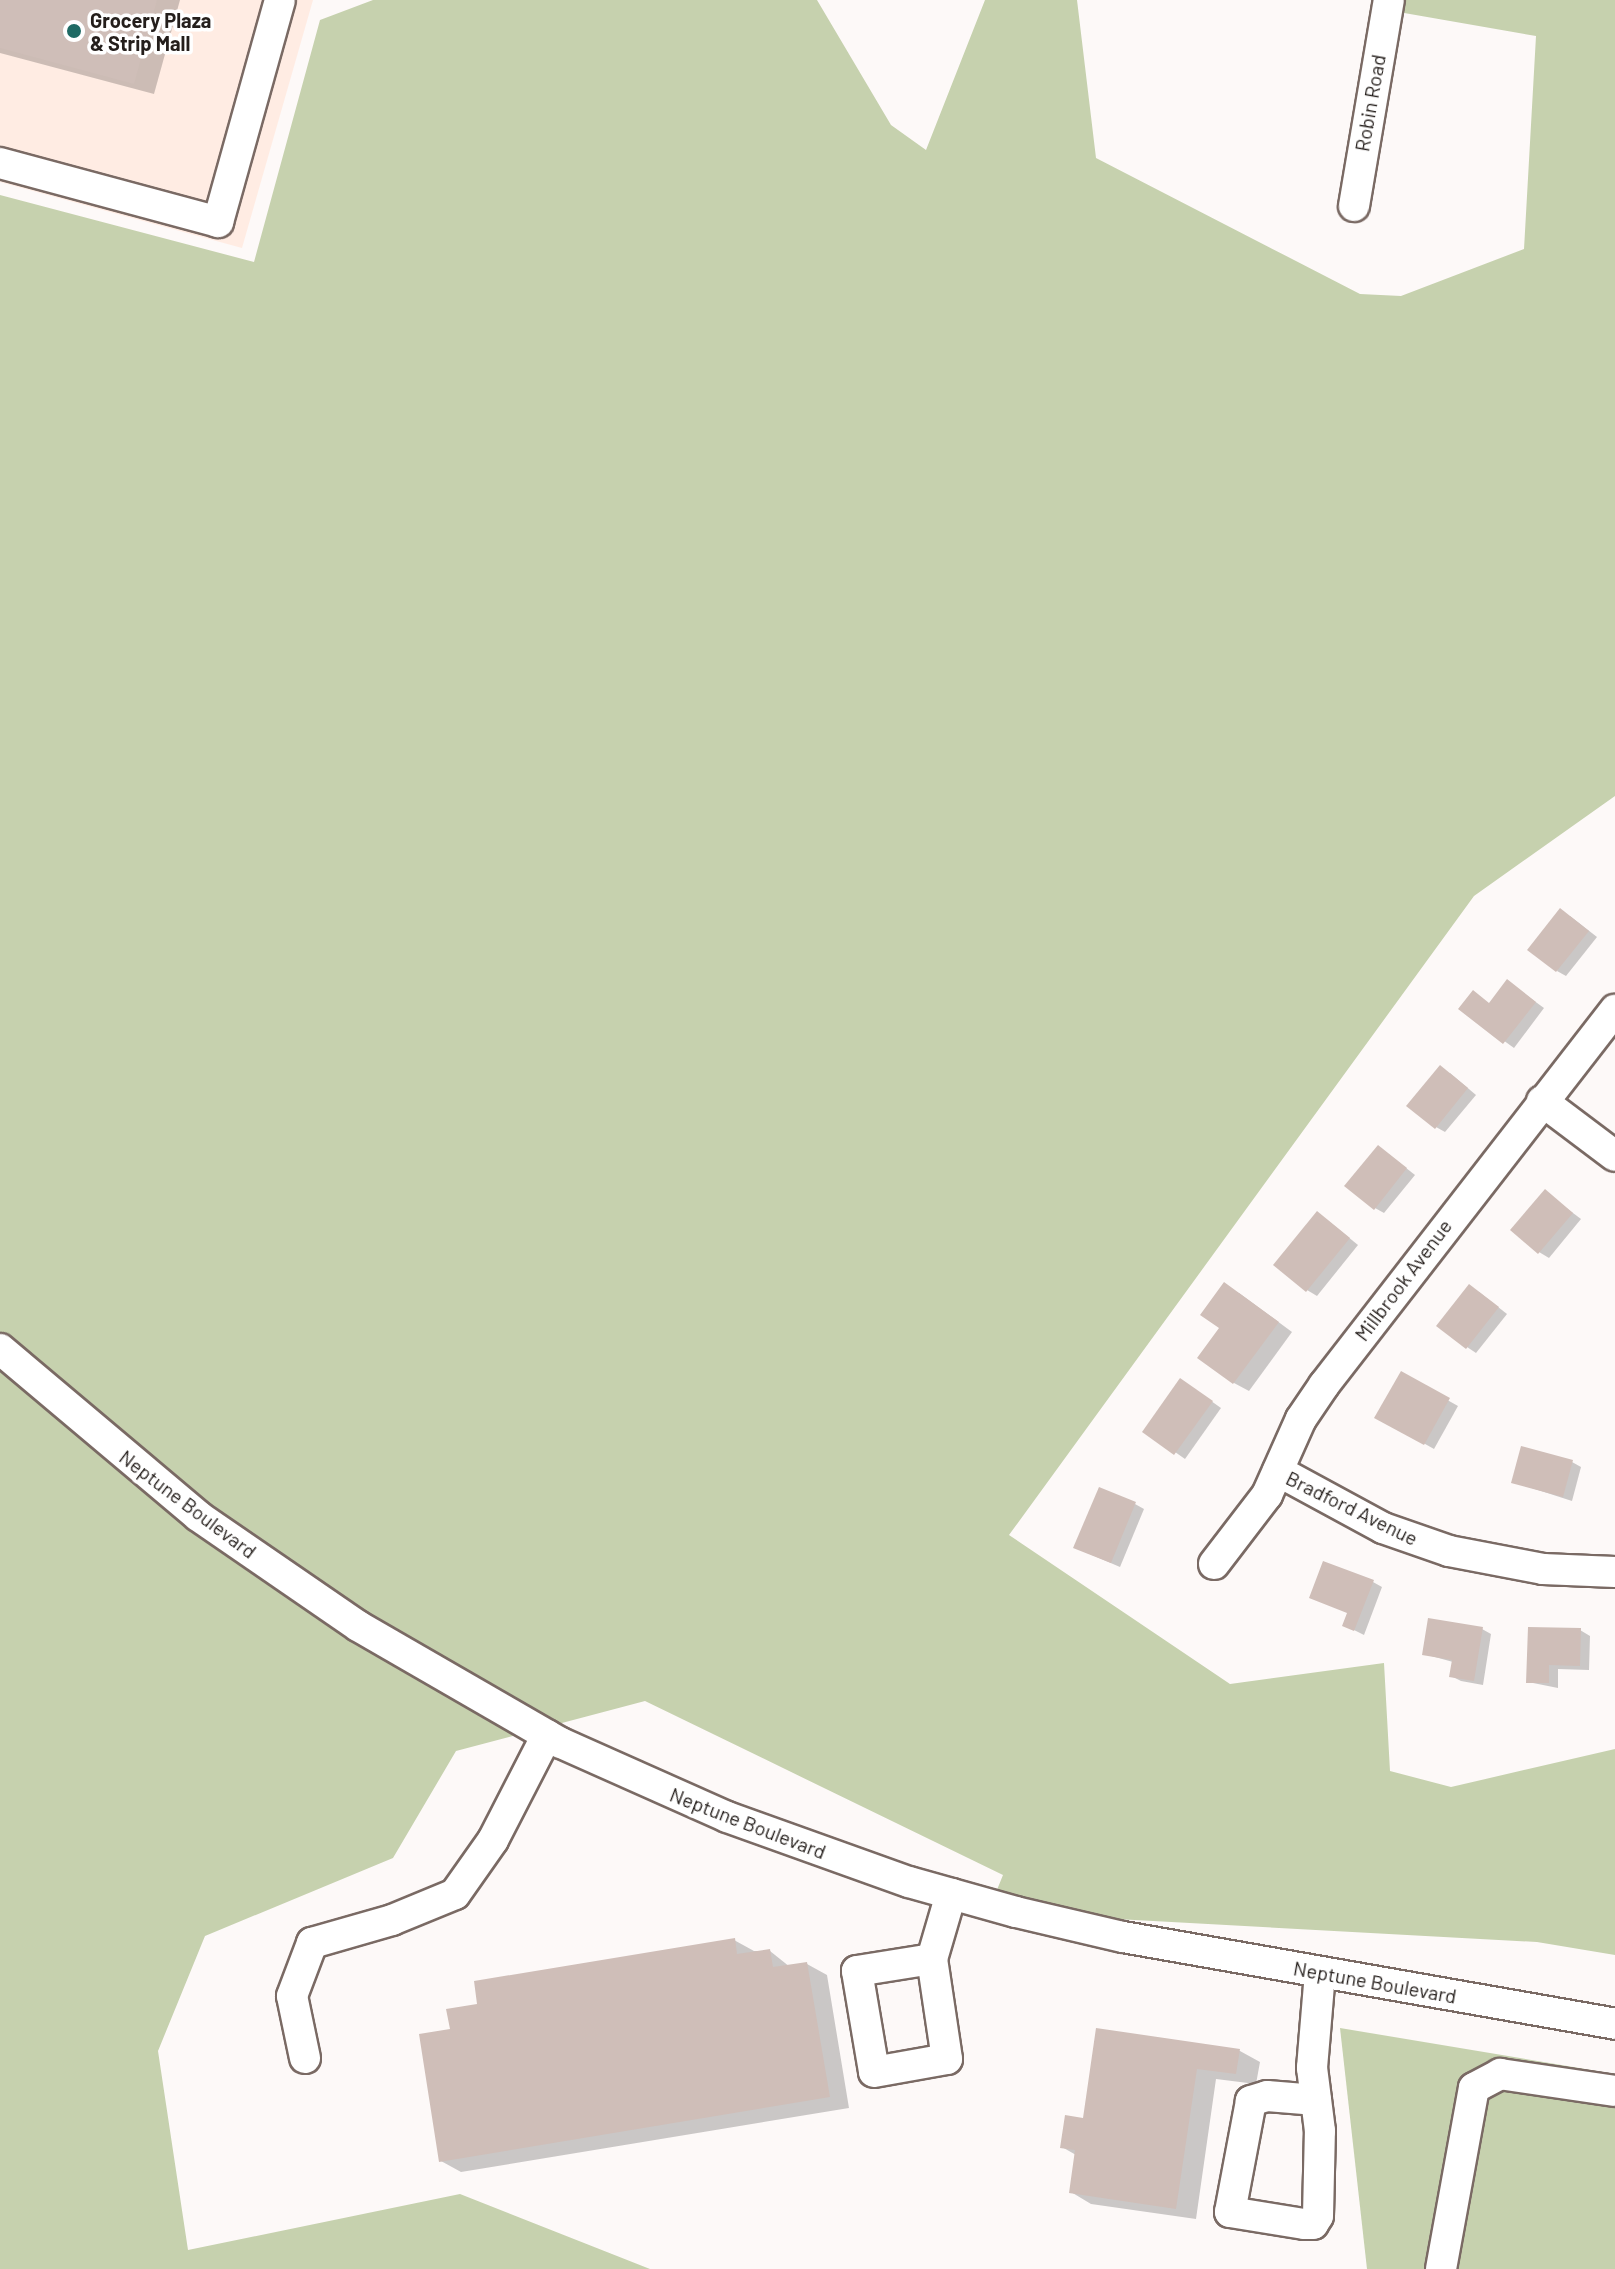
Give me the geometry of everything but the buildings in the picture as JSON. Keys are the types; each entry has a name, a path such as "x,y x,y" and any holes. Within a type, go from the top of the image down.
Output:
{"street":[{"path":"0,163 218,222 280,0"},
{"name":"Robin Road","path":"1354,206 1389,0"},
{"name":"Millbrook Avenue","path":"1214,1564 1243,1531 1278,1471 1301,1419 1324,1385 1615,1010"},
{"path":"1542,1101 1615,1156"},
{"name":"Neptune Boulevard","path":"0,1349 198,1516 432,1672 547,1735 727,1817 951,1894 1123,1937 1615,2024"},
{"name":"Bradford Avenue","path":"1278,1471 1383,1528 1449,1551 1543,1569 1615,1572"},
{"path":"305,2058 292,1996 312,1943 392,1920 455,1894 493,1840 547,1735"},
{"path":"932,1959 951,1894"},
{"path":"1316,2100 1267,2096 1251,2101 1230,2212 1313,2224 1321,2184 1316,2100 1312,2068 1320,1972"},
{"path":"1441,2269 1474,2088 1500,2074 1615,2091"}],"shaded area":[{"path":"0,0 313,0 242,248 0,182"}],"green space":[{"path":"373,0 817,0 891,125 926,150 985,0 1077,0 1096,158 1360,294 1401,296 1524,249 1536,36 1387,10 1389,0 1615,0 1615,796 1474,896 1009,1535 1230,1684 1384,1663 1390,1771 1451,1787 1615,1749 1615,1955 1537,1942 988,1912 1003,1875 645,1701 456,1751 393,1858 205,1936 158,2051 188,2250 460,2194 650,2269 0,2269 0,195 254,262 320,20"},
{"path":"1340,2028 1615,2074 1615,2269 1367,2269"}],"place":[{"name":"Grocery Plaza & Strip Mall","path":"74,31"}]}
